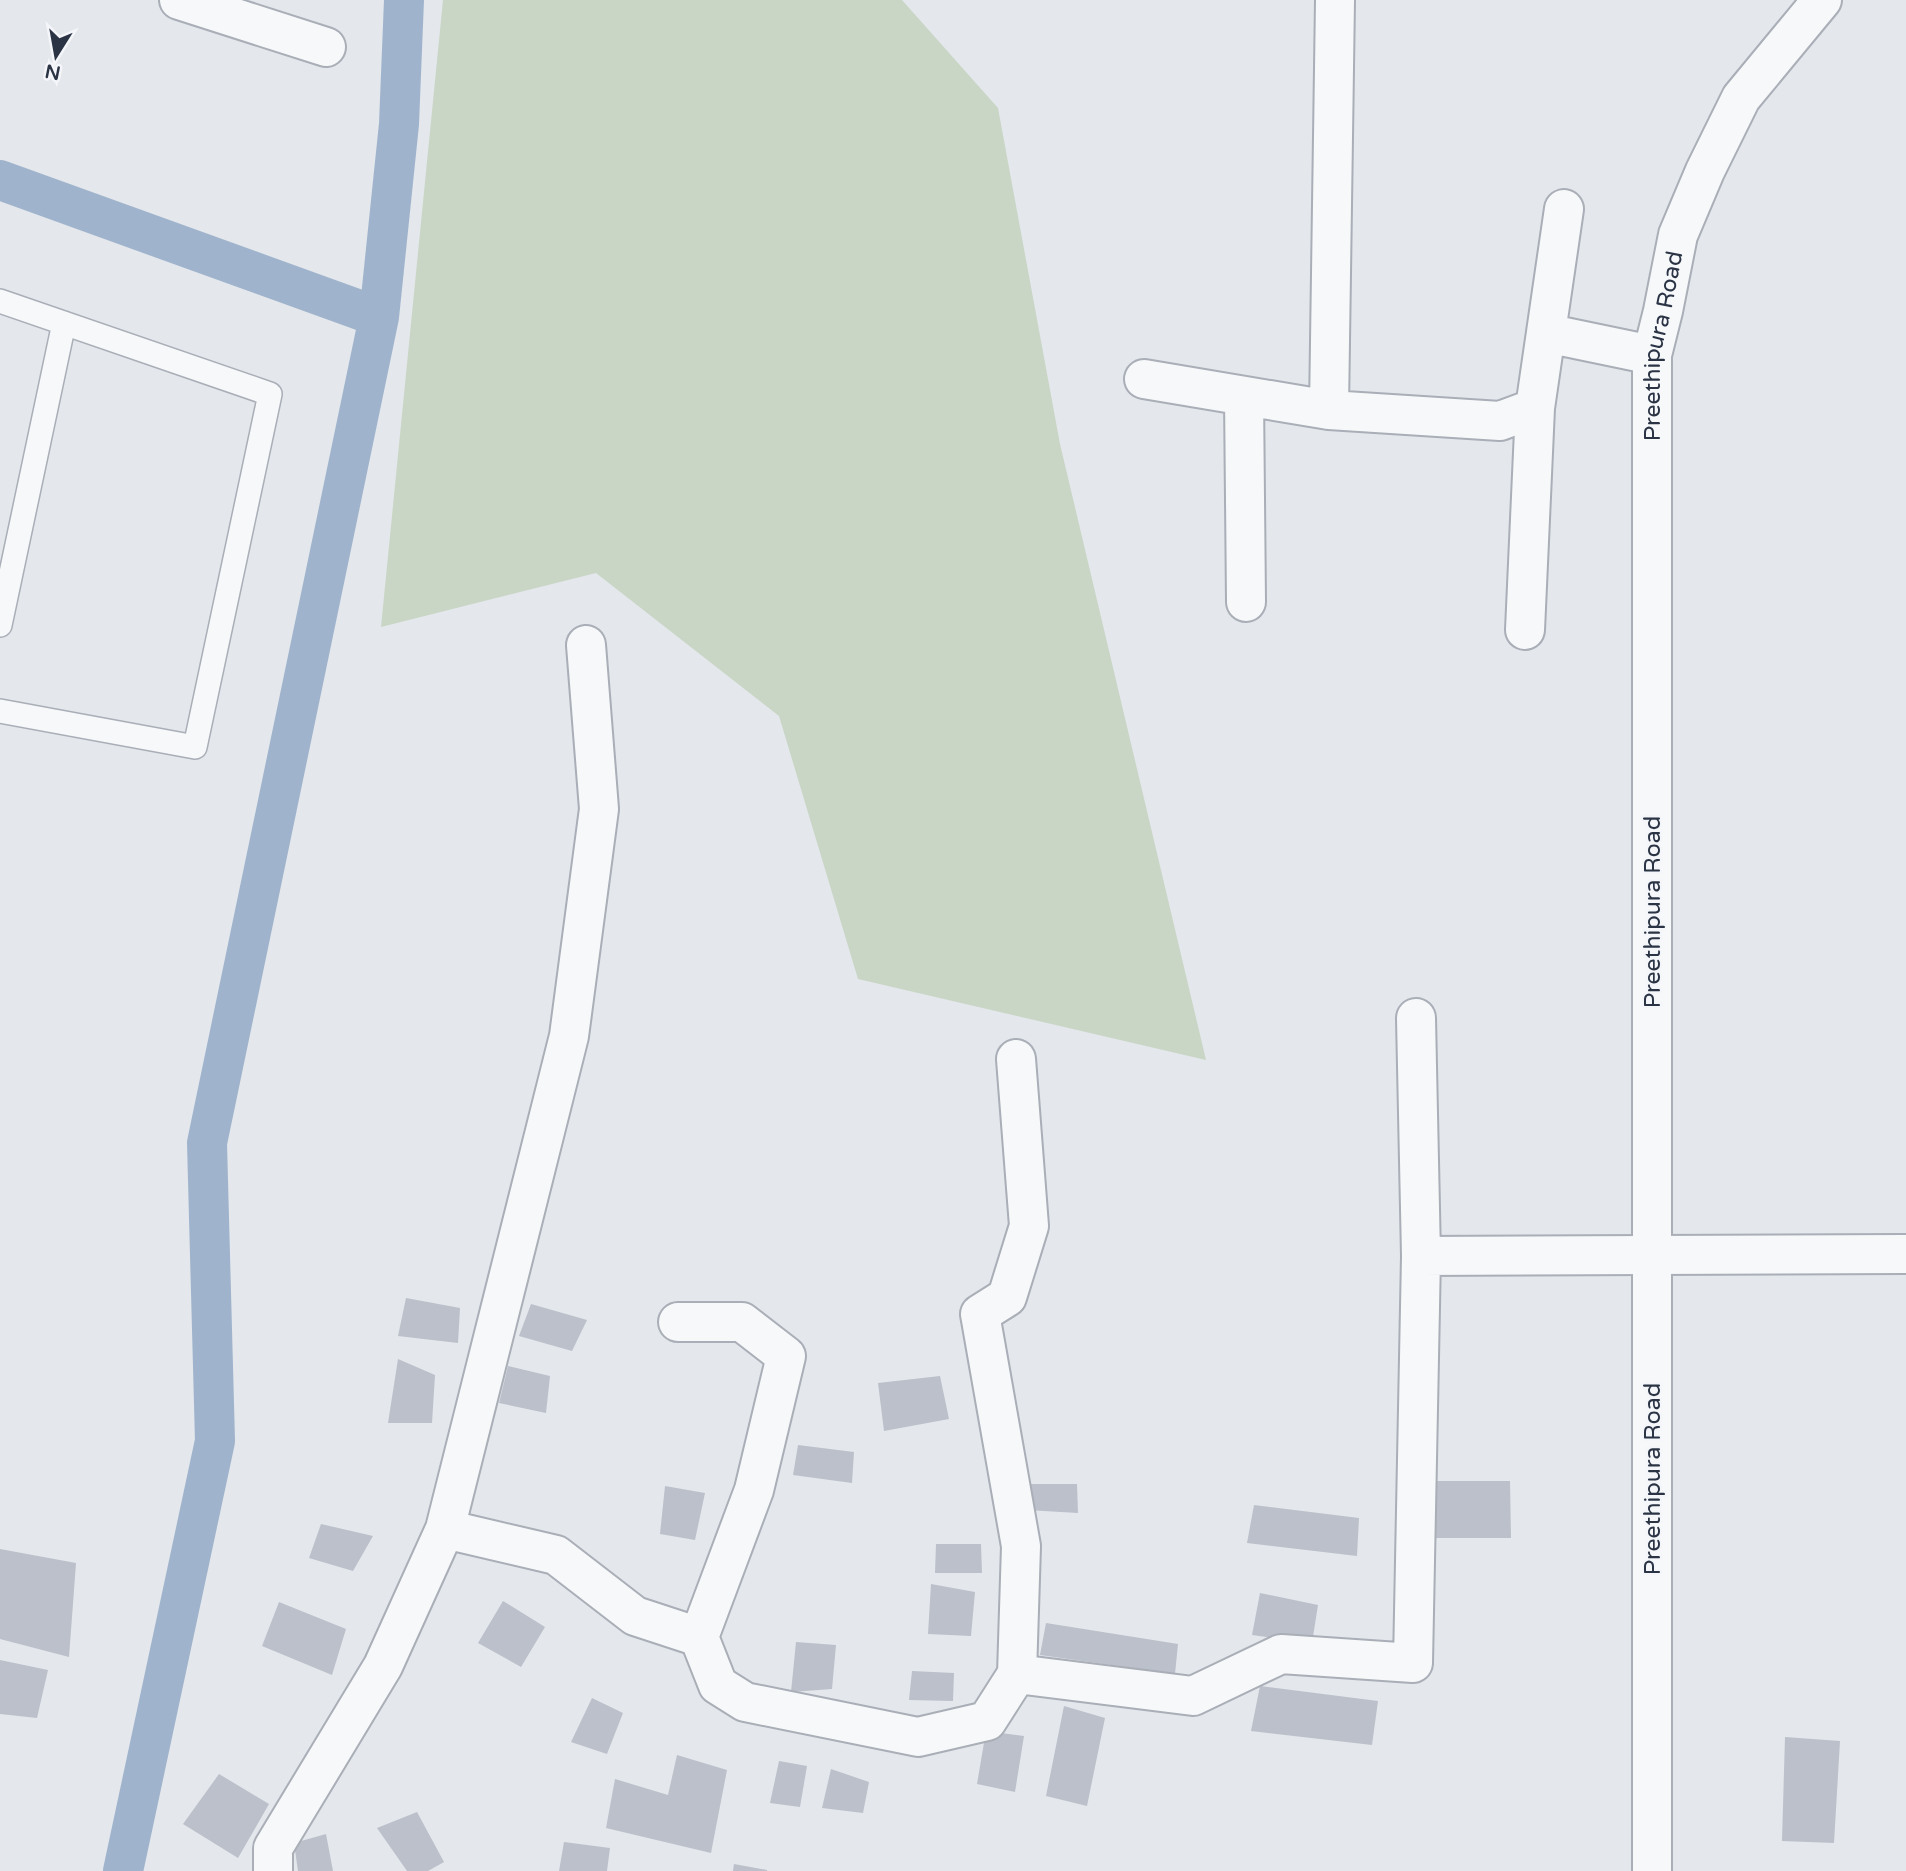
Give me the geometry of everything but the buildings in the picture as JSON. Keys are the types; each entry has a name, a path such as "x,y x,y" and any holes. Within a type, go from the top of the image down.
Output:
{"street":[{"path":"179,0 326,47"},
{"path":"1329,410 1335,0"},
{"name":"Preethipura Road","path":"1652,1871 1652,355 1678,235 1705,171 1741,98 1822,0"},
{"path":"1525,630 1535,408 1564,209"},
{"path":"1546,333 1652,355"},
{"path":"1144,379 1329,410 1500,421 1535,408"},
{"path":"1244,396 1246,602"},
{"path":"273,1871 273,1848 383,1666 445,1528 569,1036 599,809 586,645"},
{"path":"1017,1674 1194,1696 1281,1654 1413,1662 1421,1255 1416,1018"},
{"path":"678,1322 743,1322 786,1356 754,1490 699,1637 718,1685 745,1702 918,1737 987,1721 1017,1674 1021,1546 980,1314 1007,1297 1029,1226 1016,1059"},
{"path":"1421,1255 1906,1254"},
{"path":"445,1528 556,1555 635,1616 699,1637"}],"lane":[{"path":"0,301 270,394 195,747 0,711"},
{"path":"0,625 64,323"}],"green space":[{"path":"443,0 902,0 998,108 1060,444 1206,1060 858,979 779,716 596,573 381,627"}],"waterway":[{"path":"123,1871 215,1441 207,1143 379,317 399,124 404,0"},
{"path":"0,180 379,317"}]}
